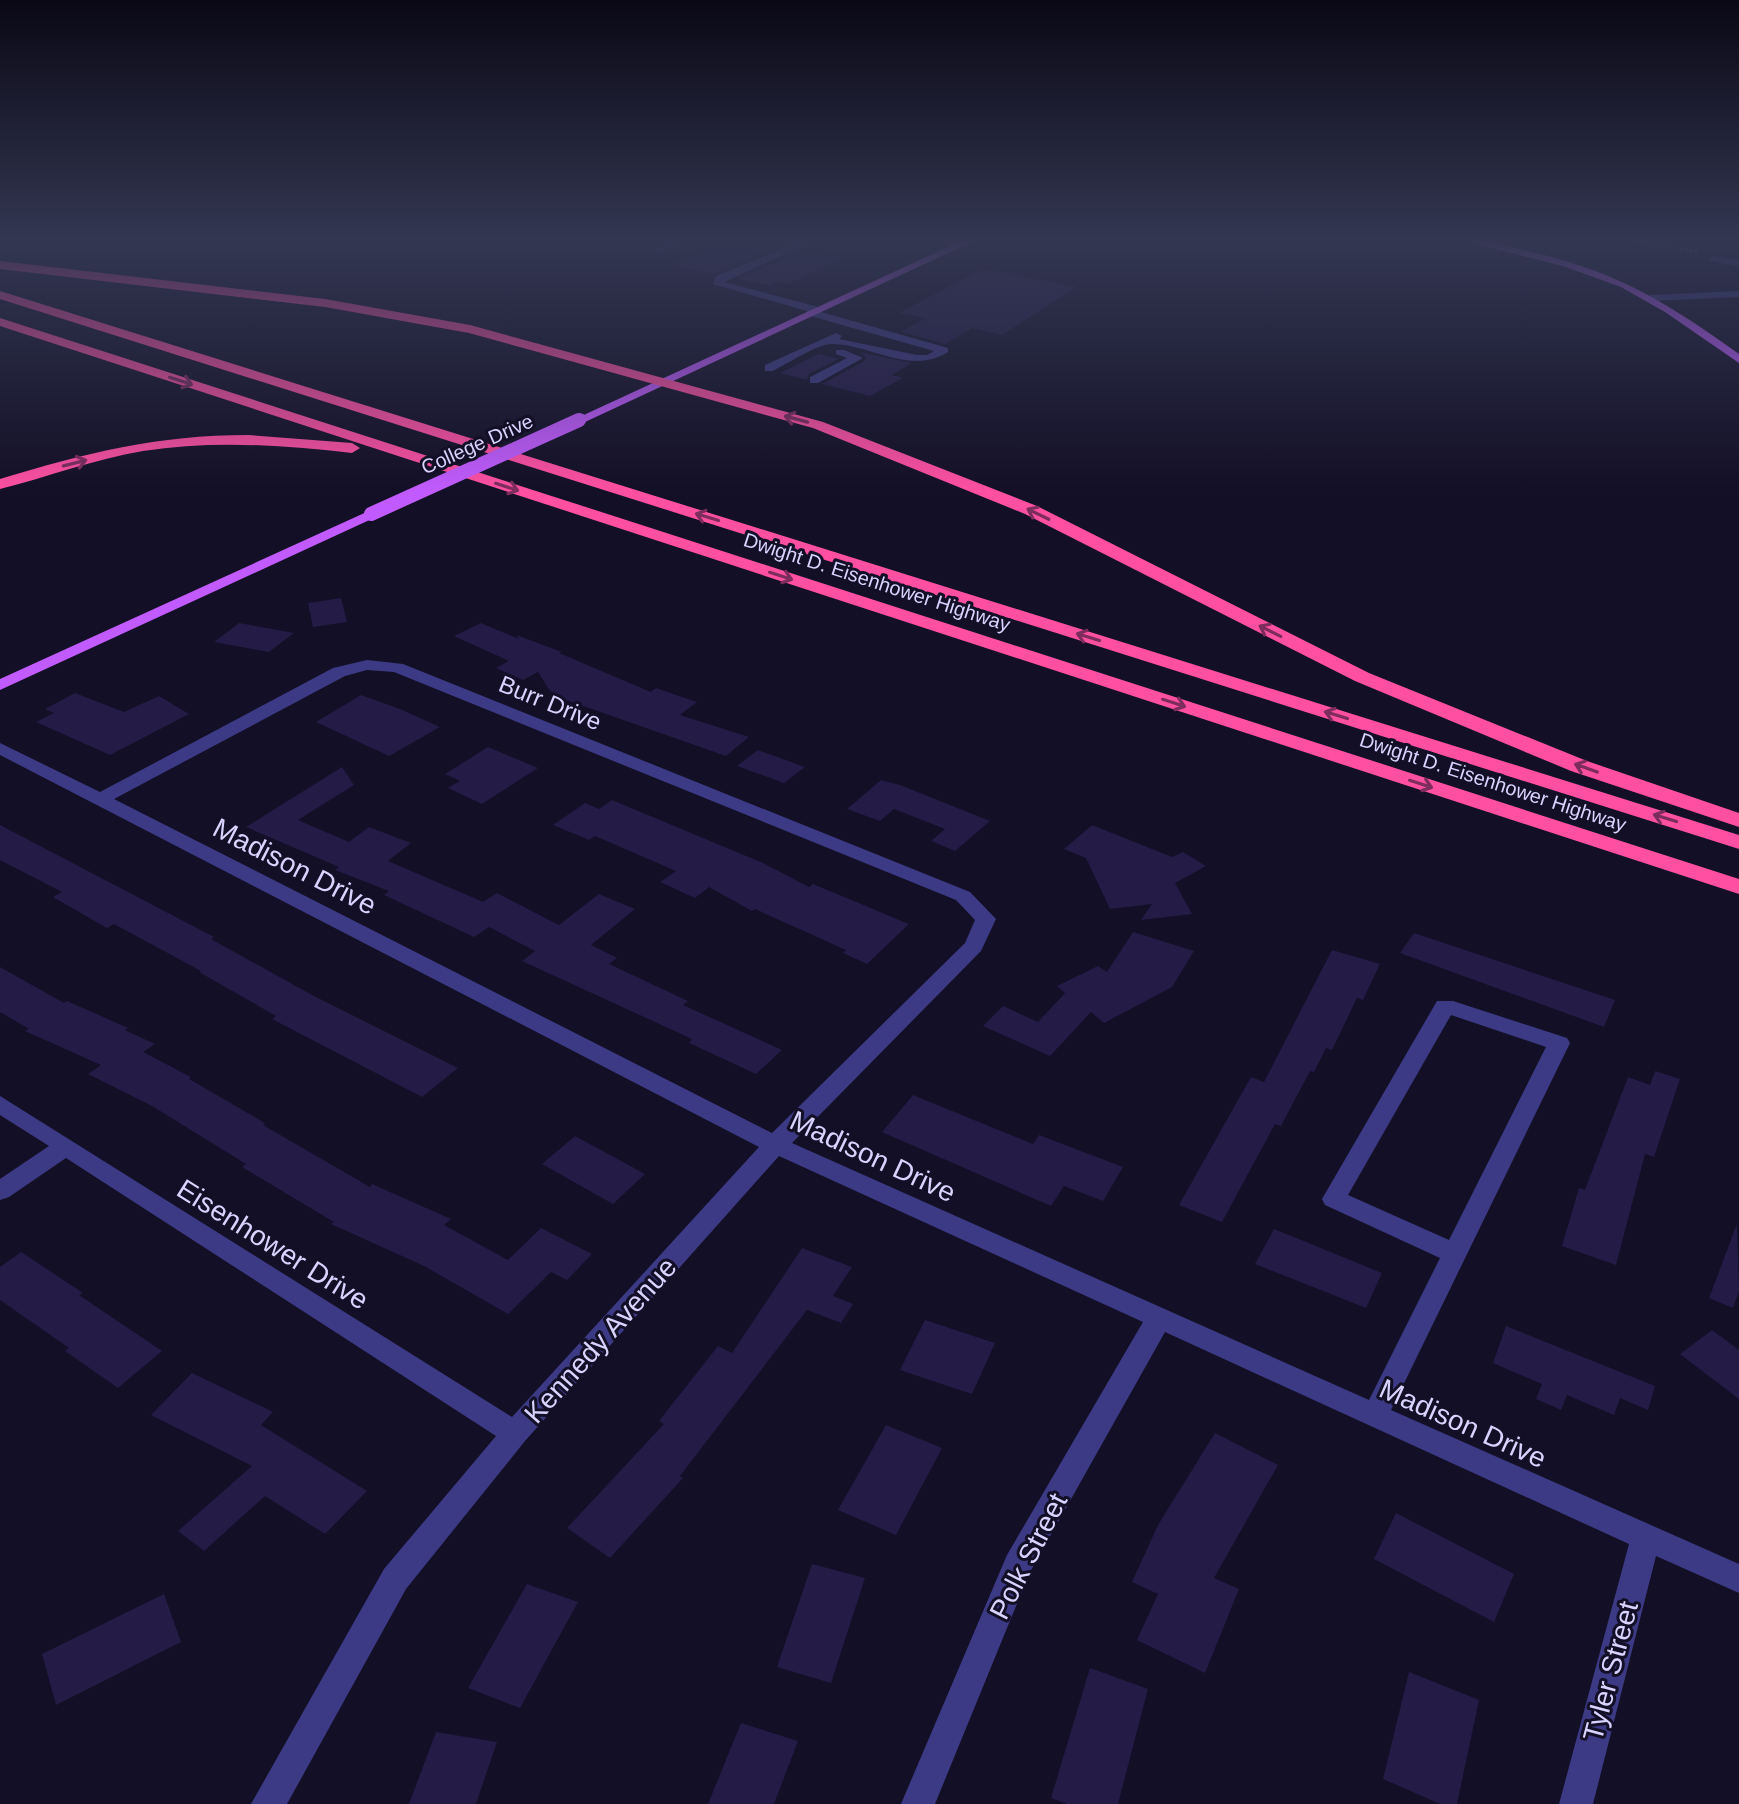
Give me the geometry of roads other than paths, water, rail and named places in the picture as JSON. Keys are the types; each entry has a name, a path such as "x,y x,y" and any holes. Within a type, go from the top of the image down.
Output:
{"highway":[{"name":"Dwight D. Eisenhower Highway","path":"7,324 1739,887"},
{"name":"Dwight D. Eisenhower Highway","path":"93,324 1739,842"},
{"path":"442,324 470,329 818,425 1016,505 1362,677 1579,766 1739,820"},
{"path":"0,484 143,446 219,440 297,442 406,455"}],"main road":[{"name":"College Drive","path":"0,685 788,324"},
{"path":"1688,324 1739,359"}],"street":[{"path":"821,343 917,359 929,359 944,350 846,324"},
{"path":"769,368 854,327"},
{"path":"814,380 857,357 821,343"},
{"name":"Burr Drive","path":"99,800 339,672 367,665 397,667 963,896 986,919"},
{"name":"Madison Drive","path":"0,748 775,1145 1739,1579"},
{"name":"Kennedy Avenue","path":"268,1804 395,1579 515,1433 775,1145 974,946 986,919"},
{"path":"1375,1415 1455,1254 1559,1043 1445,1006 1334,1199 1455,1254"},
{"name":"Eisenhower Drive","path":"0,1104 515,1433"},
{"path":"0,1191 65,1147"},
{"name":"Polk Street","path":"918,1804 1018,1565 1159,1319"},
{"name":"Tyler Street","path":"1576,1804 1645,1539"}]}
